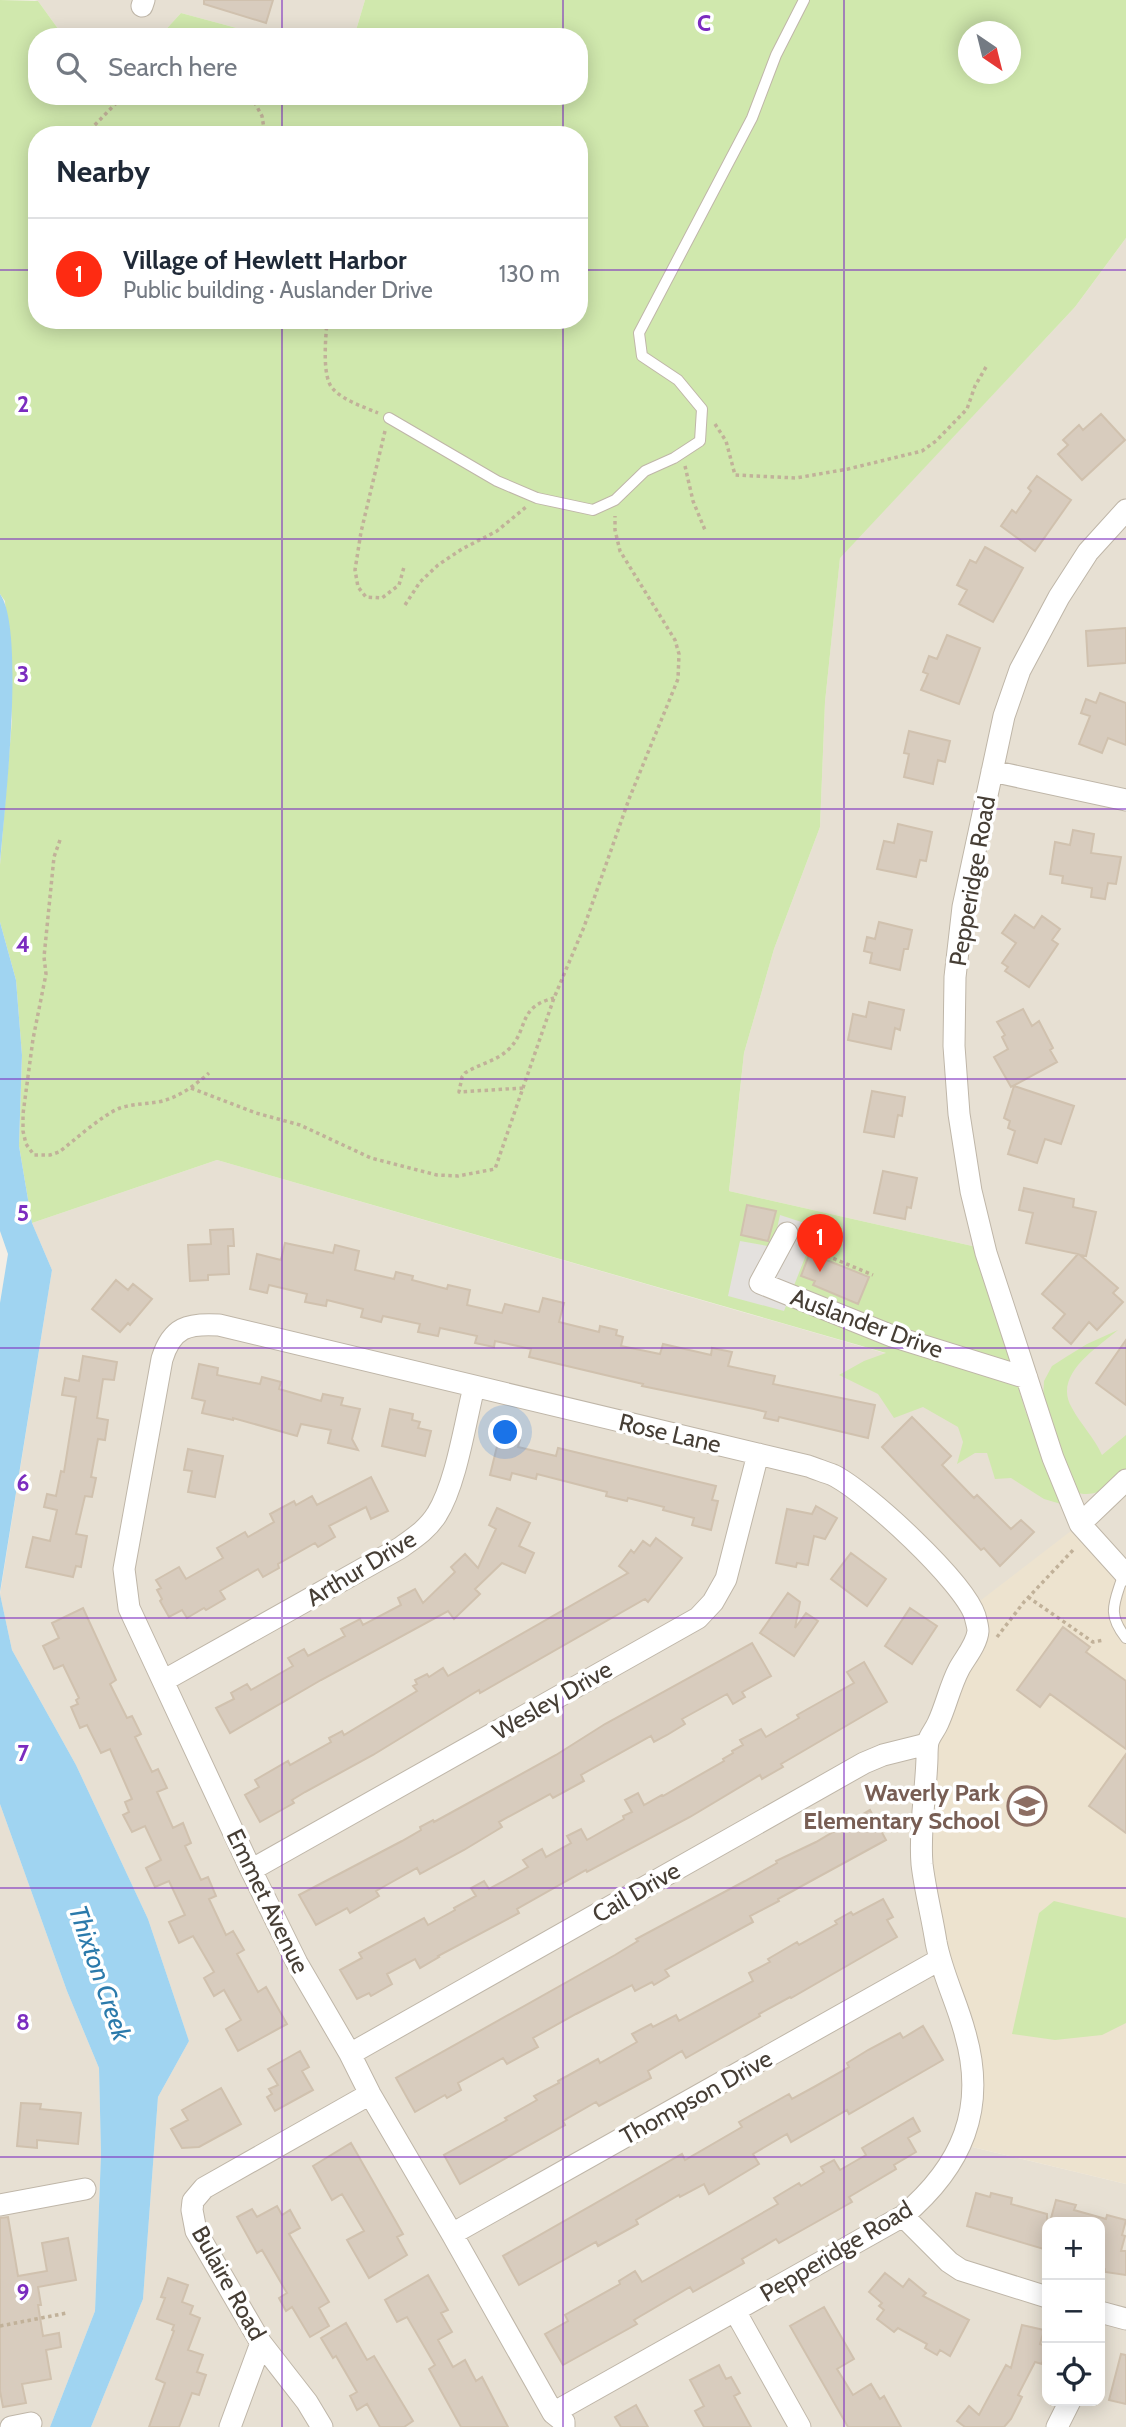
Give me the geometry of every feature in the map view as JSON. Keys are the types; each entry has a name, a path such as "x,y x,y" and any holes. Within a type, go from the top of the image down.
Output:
{"street":[{"name":"Pepperidge Road","path":"1080,1524 1053,1458 986,1253 971,1191 959,1114 954,1046 955,977 963,907 1004,716 1020,670 1059,597 1088,552 1126,510"},
{"path":"992,771 1126,800"},
{"name":"Auslander Drive","path":"785,1236 760,1283 892,1336 1025,1371"},
{"name":"Rose Lane","path":"174,1334 187,1326 219,1325 808,1466 834,1476 905,1532 957,1586 969,1602 978,1627 977,1637 954,1678 938,1724 927,1744"},
{"name":"Emmet Avenue","path":"174,1334 162,1359 124,1569 129,1608 297,1963 559,2420"},
{"name":"Arthur Drive","path":"163,1681 400,1548 424,1530 437,1514 448,1491 474,1387"},
{"name":"Wesley Drive","path":"251,1870 698,1618 713,1602 726,1579 758,1454"},
{"path":"1125,1574 1080,1524 1126,1480"},
{"name":"Pepperidge Road","path":"559,2420 734,2311 903,2216 927,2196 946,2172 961,2146 973,2098 972,2069 965,2034 939,1960 922,1863 927,1744"},
{"name":"Cail Drive","path":"350,2054 864,1763 883,1755 927,1744"},
{"name":"Thompson Drive","path":"453,2234 939,1960"},
{"name":"Bulaire Road","path":"322,2427 307,2402 261,2343 196,2231 193,2201 204,2188 370,2094"},
{"path":"0,2205 85,2189"},
{"path":"903,2216 949,2262 961,2270 1042,2295"},
{"path":"734,2311 800,2427"},
{"path":"1105,2313 1126,2319"},
{"path":"230,2427 261,2343"},
{"path":"1057,2427 1068,2406"}],"lane":[{"path":"389,418 497,481 537,498 593,510 615,499 645,471 700,441 702,409 678,380 642,356 639,333 752,118 776,55 804,0"},
{"path":"1125,1574 1112,1610 1115,1625 1126,1638"}],"path":[{"path":"94,126 114,105"},
{"path":"256,105 264,126"},
{"path":"327,329 326,366 329,384 342,396 389,418 361,532 355,570 358,586 366,597 382,598 398,585 404,567"},
{"path":"702,409 726,442 735,475 796,478 922,451 936,441 967,409 985,367"},
{"path":"682,453 693,501 705,530"},
{"path":"405,605 420,582 438,565 461,549 497,531 537,498"},
{"path":"191,1088 256,1114 300,1125 371,1158 437,1175 458,1177 495,1169 554,998 584,927 629,799 678,679 679,654 675,640 620,551 615,530 615,499"},
{"path":"60,840 54,857 44,957 46,974 33,1039 23,1114 26,1144 34,1155 58,1152 119,1108 161,1101 191,1088 209,1073"},
{"path":"523,1088 459,1092 465,1073 502,1055 512,1046 526,1014 540,1002 554,998"},
{"path":"785,1236 873,1275"},
{"path":"994,1641 1028,1597 1077,1546"},
{"path":"1028,1597 1093,1642 1104,1640"},
{"path":"0,2326 67,2313"}],"shaded area":[{"path":"35,0 365,0 357,28 237,28 181,13 167,28 58,28"},
{"path":"1126,238 1126,1582 961,2019 964,2145 1126,2184 1126,2427 91,2427 143,2299 158,2097 189,2041 148,1919 76,1765 12,1650 0,1594 52,1270 32,1223 217,1160 1033,1396 990,1250 729,1191 744,1053 774,949 820,827 825,702 840,557 1075,307"},
{"path":"780,1215 817,1227 784,1311 728,1296 740,1241 773,1247"},
{"name":"Waverly Park Elementary School","path":"1080,1524 1126,1582 1126,2184 964,2145 976,2090 927,1877 928,1735 978,1636 972,1607"},
{"path":"0,1804 67,1991 99,2068 101,2154 95,2311 50,2427 0,2427"}],"green space":[{"path":"0,0 38,1 58,28 28,28 28,105 588,105 588,28 357,28 365,0 1126,0 1126,238 1075,307 840,558 825,702 820,827 774,949 744,1053 729,1191 990,1250 1020,1393 1026,1413 1033,1422 1061,1504 1044,1499 1011,1478 995,1479 987,1453 975,1453 957,1464 963,1442 958,1427 923,1407 894,1418 878,1394 839,1375 886,1353 217,1160 32,1223 19,1146 22,1055 16,980 0,922 0,865 12,720 5,601 0,594"},
{"path":"181,13 237,28 167,28"},
{"path":"1118,1330 1080,1363 1068,1384 1067,1396 1102,1455 1126,1435 1126,1473 1096,1493 1082,1494 1074,1492 1043,1398 1044,1381 1052,1366 1087,1344"},
{"path":"1054,1901 1126,1918 1126,2023 1102,2035 1055,2040 1012,2034 1039,1913"}],"water":[{"path":"0,594 8,614 12,644 12,682 9,766 0,864"},
{"path":"0,922 16,980 22,1055 19,1146 32,1223 52,1270 0,1592 0,1303 8,1254 0,1231"},
{"name":"Thixton Creek","path":"0,1594 12,1650 76,1765 148,1919 189,2041 158,2097 143,2299 91,2427 50,2427 95,2311 101,2154 99,2068 67,1991 0,1804"}],"building":[{"path":"204,0 273,0 266,23 204,4"},
{"path":"1101,414 1125,440 1082,480 1058,454 1068,445 1063,440 1079,425 1083,430"},
{"path":"1037,476 1071,500 1035,551 1001,526 1012,510 1016,513 1031,491 1028,488"},
{"path":"985,547 1023,568 993,622 959,604 967,590 957,585 970,560 976,563"},
{"path":"1126,628 1126,663 1088,666 1086,631"},
{"path":"947,635 980,648 959,704 921,690 928,674 923,672 929,656 937,659"},
{"path":"1100,693 1126,703 1126,745 1108,738 1102,753 1079,744 1090,716 1081,713 1086,699 1096,703"},
{"path":"909,731 950,741 945,762 938,760 933,784 904,777 909,754 904,753"},
{"path":"898,824 932,832 926,861 920,860 916,877 877,869 884,841 894,843"},
{"path":"1073,830 1094,834 1091,853 1121,857 1116,884 1108,883 1105,899 1091,897 1092,888 1062,883 1063,876 1050,874 1055,842 1070,845"},
{"path":"1015,915 1034,928 1042,916 1060,929 1052,940 1058,944 1029,987 1005,971 1008,967 1002,963 1016,943 1002,933"},
{"path":"879,922 912,930 908,949 904,949 900,970 870,963 872,953 864,951 867,937 875,939"},
{"path":"869,1002 904,1010 900,1030 895,1028 891,1049 848,1040 853,1014 866,1017"},
{"path":"1023,1009 1032,1026 1039,1021 1057,1062 1011,1087 994,1057 1008,1049 1002,1037 1005,1035 997,1022"},
{"path":"1014,1086 1074,1106 1061,1144 1045,1139 1037,1163 1008,1154 1015,1131 1008,1128 1010,1121 1004,1118"},
{"path":"872,1091 905,1097 902,1116 898,1115 894,1137 864,1132"},
{"path":"883,1171 917,1178 911,1208 907,1207 905,1219 874,1213"},
{"path":"1024,1188 1074,1199 1073,1207 1096,1212 1086,1256 1080,1255 1118,1288 1113,1293 1123,1302 1097,1330 1089,1322 1071,1344 1053,1328 1065,1314 1042,1294 1078,1254 1026,1243 1033,1213 1019,1210"},
{"path":"747,1205 776,1211 768,1241 741,1235"},
{"path":"233,1229 234,1246 228,1246 229,1274 208,1275 208,1280 190,1281 188,1245 211,1244 210,1230"},
{"path":"285,1243 333,1253 335,1245 359,1251 355,1270 394,1279 396,1272 413,1276 412,1280 447,1289 448,1285 470,1290 467,1305 502,1313 505,1304 539,1312 543,1298 564,1303 559,1322 599,1332 600,1326 617,1330 616,1335 623,1337 621,1346 660,1354 663,1344 711,1355 712,1348 732,1352 728,1366 775,1376 773,1384 875,1405 868,1438 779,1417 778,1421 764,1418 766,1412 642,1386 643,1384 529,1357 531,1349 495,1341 494,1347 475,1343 477,1336 440,1328 438,1336 418,1332 420,1324 383,1316 381,1322 361,1317 363,1309 327,1300 326,1306 305,1302 307,1294 269,1285 267,1293 250,1289 257,1254 281,1260"},
{"path":"809,1255 869,1277 858,1304 813,1285 815,1281 801,1276"},
{"path":"116,1280 128,1290 133,1284 152,1299 130,1325 128,1323 120,1332 92,1309"},
{"path":"1126,1340 1126,1405 1096,1383"},
{"path":"83,1356 117,1362 114,1380 103,1379 97,1418 108,1420 105,1440 98,1439 91,1477 96,1478 92,1497 85,1496 76,1534 87,1536 81,1567 76,1566 73,1577 26,1567 33,1537 50,1541 57,1510 44,1507 47,1494 56,1496 61,1471 64,1472 76,1397 62,1395 65,1378 79,1381"},
{"path":"199,1364 218,1368 217,1375 260,1384 262,1377 281,1382 279,1389 321,1401 323,1394 343,1398 341,1405 360,1409 352,1439 358,1450 328,1443 331,1430 301,1424 297,1436 233,1418 202,1413 205,1401 192,1398"},
{"path":"390,1409 413,1414 412,1420 420,1422 418,1428 431,1431 425,1456 382,1446"},
{"path":"912,1417 951,1456 942,1465 974,1498 977,1495 1011,1529 1021,1520 1034,1532 1000,1566 984,1548 981,1550 882,1447"},
{"path":"500,1434 520,1440 518,1447 556,1456 558,1448 716,1486 712,1500 718,1501 711,1530 692,1525 694,1518 663,1510 664,1507 628,1498 627,1501 606,1496 607,1492 537,1474 536,1479 512,1473 510,1480 490,1475"},
{"path":"188,1449 223,1456 215,1497 188,1492 192,1471 184,1470"},
{"path":"371,1477 388,1511 371,1519 366,1507 329,1526 335,1537 318,1547 315,1543 278,1564 279,1568 263,1577 258,1569 220,1591 225,1599 206,1610 204,1608 187,1618 182,1610 169,1617 160,1601 162,1599 157,1590 161,1588 156,1580 179,1567 186,1579 223,1558 217,1548 245,1532 248,1537 274,1522 270,1514 294,1501 296,1505 312,1496 317,1505"},
{"path":"816,1506 837,1518 825,1539 814,1536 808,1565 797,1563 796,1567 776,1563 787,1509 812,1514"},
{"path":"497,1508 530,1523 519,1546 534,1553 525,1573 502,1563 475,1589 480,1594 454,1619 448,1611 230,1733 216,1708 234,1699 231,1693 247,1684 251,1690 293,1666 288,1658 304,1649 308,1656 345,1636 341,1629 360,1619 363,1625 401,1605 398,1598 415,1589 423,1603 455,1572 451,1567 465,1554 478,1568 496,1529 489,1525"},
{"path":"656,1538 682,1558 648,1602 645,1599 480,1693 479,1690 373,1755 305,1792 292,1800 294,1803 260,1822 245,1795 259,1787 255,1780 288,1761 290,1765 331,1742 329,1738 342,1731 344,1735 417,1691 413,1686 417,1684 415,1680 427,1674 429,1677 443,1668 448,1676 628,1573 619,1566 631,1550 634,1553 643,1541 650,1546"},
{"path":"851,1553 886,1579 867,1606 831,1579"},
{"path":"788,1593 800,1602 795,1628 806,1613 818,1621 794,1656 760,1633"},
{"path":"83,1608 116,1680 110,1684 127,1718 132,1716 141,1734 135,1737 152,1772 158,1769 167,1788 157,1792 173,1828 183,1823 191,1843 185,1846 201,1880 208,1877 216,1896 209,1899 226,1935 233,1931 244,1950 237,1954 258,1992 266,1987 287,2024 238,2051 226,2029 241,2020 224,1990 214,1996 204,1978 214,1972 193,1936 179,1943 169,1922 185,1915 169,1881 155,1887 146,1868 161,1860 145,1826 132,1832 123,1815 129,1812 125,1802 132,1799 110,1749 101,1753 87,1725 80,1728 71,1707 78,1704 76,1700 79,1698 63,1665 54,1669 43,1646 59,1638 52,1623"},
{"path":"910,1608 937,1626 912,1664 885,1646"},
{"path":"1063,1627 1090,1647 1086,1652 1126,1681 1126,1749 1050,1694 1040,1707 1017,1690"},
{"path":"752,1643 771,1676 742,1692 745,1697 733,1704 727,1694 682,1719 685,1724 667,1735 654,1742 651,1736 581,1775 584,1781 553,1798 550,1794 499,1822 502,1827 464,1850 420,1874 417,1868 376,1891 379,1896 350,1913 347,1908 316,1925 299,1895 402,1841 421,1830 420,1827 433,1820 434,1822 556,1755 605,1724"},
{"path":"864,1662 887,1702 781,1764 783,1767 762,1779 760,1775 690,1817 587,1872 586,1870 517,1909 519,1913 420,1968 415,1959 387,1974 392,1984 371,1996 369,1993 357,1999 340,1970 362,1958 359,1953 424,1918 428,1925 455,1910 454,1908 476,1896 471,1888 484,1881 489,1889 502,1882 528,1867 523,1860 542,1849 546,1857 571,1843 567,1836 581,1829 587,1840 624,1819 623,1816 632,1812 625,1800 638,1793 644,1805 724,1761 732,1751 743,1745 740,1740 761,1729 766,1737 799,1718 797,1715 854,1683 847,1672"},
{"path":"1126,1754 1126,1833 1089,1806"},
{"path":"870,1810 886,1840 750,1916 753,1922 665,1970 669,1976 654,1985 652,1982 635,1991 632,1985 576,2014 533,2038 538,2047 507,2064 503,2058 458,2083 461,2090 447,2098 445,2095 415,2112 396,2078 615,1955 638,1941 636,1939"},
{"path":"883,1899 893,1917 887,1920 897,1937 686,2058 682,2051 648,2071 651,2078 599,2106 596,2102 563,2121 565,2125 460,2184 444,2155 507,2120 505,2118 537,2100 534,2096 559,2083 558,2081 598,2059 600,2063 637,2042 632,2034 676,2015 679,2021 753,1981 749,1973 770,1962 768,1959 837,1924 835,1921 851,1912 853,1915"},
{"path":"923,2026 943,2060 849,2114 847,2110 791,2142 787,2134 753,2154 759,2164 709,2194 704,2184 680,2197 679,2195 636,2220 638,2224 598,2246 596,2242 519,2285 503,2256 682,2154 685,2160 742,2127 739,2122 789,2094 792,2099 849,2067 847,2063 868,2050 900,2033 903,2038"},
{"path":"300,2051 309,2067 302,2071 313,2090 275,2111 267,2097 272,2094 269,2089 278,2085 268,2069"},
{"path":"221,2088 241,2124 199,2147 182,2148 171,2129 188,2120 182,2110"},
{"path":"21,2103 41,2104 40,2109 81,2113 78,2144 37,2140 37,2148 17,2146"},
{"path":"913,2118 920,2131 908,2138 916,2152 894,2165 896,2169 849,2197 852,2202 779,2243 776,2239 742,2259 744,2263 693,2292 690,2287 634,2320 637,2324 563,2365 545,2334 568,2321 565,2315 620,2284 619,2281 635,2271 642,2282 778,2204 774,2198 824,2172 821,2167 834,2160 840,2170 866,2155 862,2148"},
{"path":"351,2143 403,2234 397,2237 407,2255 369,2278 347,2240 364,2231 342,2194 332,2200 313,2166"},
{"path":"976,2193 1012,2198 1011,2204 1047,2214 1047,2217 1042,2217 1042,2248 967,2226"},
{"path":"1056,2200 1076,2205 1074,2210 1099,2217 1051,2217"},
{"path":"277,2206 282,2215 290,2210 300,2228 289,2234 329,2302 319,2308 329,2326 310,2337 292,2307 286,2311 279,2298 287,2293 262,2250 257,2253 237,2217 252,2209 257,2217"},
{"path":"1107,2215 1126,2220 1121,2251 1126,2251 1126,2275 1105,2272"},
{"path":"8,2217 18,2276 47,2271 42,2243 68,2238 76,2280 38,2287 43,2336 59,2333 61,2347 46,2350 51,2379 22,2384 26,2403 3,2407 0,2391 0,2218"},
{"path":"885,2273 903,2287 909,2279 926,2293 923,2296 969,2320 950,2356 940,2350 937,2355 925,2348 927,2344 898,2328 894,2332 877,2319 884,2310 879,2306 882,2303 869,2292"},
{"path":"428,2275 448,2310 441,2313 452,2332 438,2340 453,2367 465,2360 476,2381 482,2377 508,2427 461,2427 429,2369 435,2365 407,2317 397,2322 385,2300"},
{"path":"168,2278 188,2285 182,2302 193,2306 190,2314 200,2318 188,2350 203,2355 197,2372 206,2375 199,2395 192,2393 179,2427 149,2427 165,2383 156,2379 174,2331 174,2325 157,2319 165,2298 161,2297"},
{"path":"824,2307 854,2359 837,2369 853,2395 871,2384 880,2399 884,2396 901,2427 848,2427 790,2326"},
{"path":"346,2323 367,2360 374,2356 413,2421 404,2427 380,2427 367,2404 357,2410 350,2396 357,2392 336,2356 333,2358 321,2338"},
{"path":"1022,2325 1042,2330 1042,2364 1035,2362 1018,2395 1022,2397 1004,2427 965,2427 957,2421 969,2406 979,2415 1006,2365 1011,2368"},
{"path":"1121,2354 1126,2355 1126,2404 1109,2400"},
{"path":"719,2365 726,2379 731,2377 740,2393 734,2396 751,2427 704,2427 695,2411 704,2406 690,2380"},
{"path":"636,2405 648,2427 621,2427 615,2417"}],"place":[{"name":"Village of Hewlett Harbor","path":"820,1272"},
{"name":"Waverly Park Elementary School","path":"1027,1806"}]}
